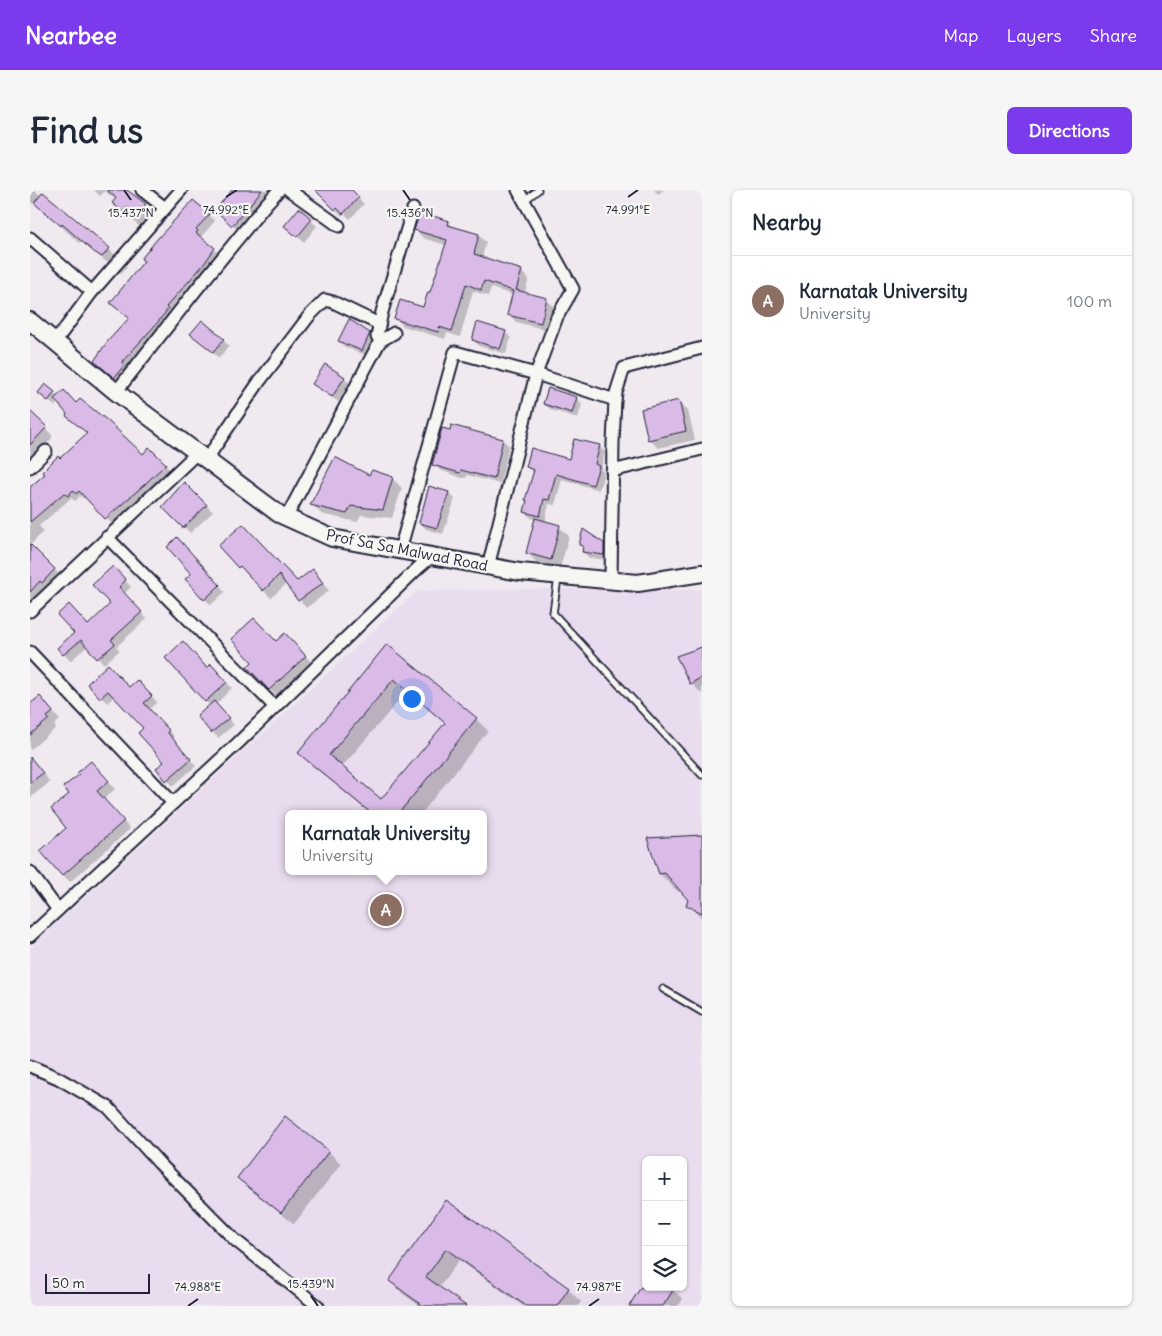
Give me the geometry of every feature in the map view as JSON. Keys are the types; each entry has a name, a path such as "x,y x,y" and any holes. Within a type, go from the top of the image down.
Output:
{"street":[{"path":"142,190 166,208"},
{"path":"55,342 92,292 181,190"},
{"path":"116,392 214,268 279,190"},
{"path":"289,190 339,226"},
{"path":"488,567 536,374 557,317 573,289 518,190"},
{"path":"380,342 377,336 379,324 413,209"},
{"path":"30,238 92,292"},
{"path":"30,611 107,537 201,456 308,316 325,300 379,324"},
{"name":"Prof Sa Sa Malwad Road","path":"30,321 116,392 278,514 332,538 488,567 559,576 638,583 702,573"},
{"path":"286,518 380,342 394,333"},
{"path":"611,580 615,400 624,368 702,348"},
{"path":"400,550 455,352 536,374 615,400"},
{"path":"612,471 702,449"},
{"path":"30,467 46,451"},
{"path":"107,537 275,707"},
{"path":"30,936 275,707 432,556"},
{"path":"30,652 173,803"},
{"path":"30,872 58,910"},
{"path":"30,1066 58,1078 108,1106 159,1163 235,1240 318,1306"}],"lane":[{"path":"524,201 538,190"},
{"path":"559,576 553,613 702,775"},
{"path":"663,989 702,1012"}],"shaded area":[{"path":"523,589 702,590 702,1306 30,1306 30,948 417,591"}],"building":[{"path":"107,190 127,190 146,204 136,214 127,207 123,212 112,203 116,198"},
{"path":"232,190 262,190 232,226 215,210"},
{"path":"315,190 352,190 359,197 343,214 337,208 335,210"},
{"path":"43,192 110,248 102,257 34,203"},
{"path":"193,200 210,214 196,229 198,231 196,233 215,248 204,264 166,307 168,309 158,322 122,362 125,364 114,378 94,361 107,342 129,318 110,303 144,261 141,259"},
{"path":"299,208 312,219 297,237 284,226"},
{"path":"420,212 449,221 448,225 479,234 474,254 522,270 516,290 547,298 541,323 507,315 513,291 484,281 481,290 466,284 452,331 439,327 438,332 394,319 400,300 423,307 428,292 430,292 447,240 414,230"},
{"path":"349,319 370,333 362,351 338,341"},
{"path":"202,320 224,339 213,352 190,334"},
{"path":"477,322 506,331 500,349 472,340"},
{"path":"325,364 345,377 332,397 312,384"},
{"path":"45,384 55,392 48,401 38,393"},
{"path":"548,388 577,397 572,413 543,404"},
{"path":"64,390 76,403 80,399 108,421 143,454 149,447 166,464 105,519 79,491 76,494 73,490 68,496 64,493 30,522 30,487 45,474 42,472 58,456 60,458 87,433 66,416 67,414 54,399"},
{"path":"679,400 686,431 648,440 641,409"},
{"path":"30,411 47,427 30,445"},
{"path":"451,425 503,439 494,479 461,470 460,473 432,465 442,428 450,430"},
{"path":"574,439 600,445 595,464 599,466 593,485 556,474 549,500 544,499 540,516 524,512 527,500 525,500 534,470 526,467 531,448 569,459"},
{"path":"335,457 369,475 372,470 393,477 383,510 351,506 347,514 310,505"},
{"path":"184,482 207,505 183,528 162,507"},
{"path":"429,486 449,492 437,528 419,523"},
{"path":"535,518 560,525 551,560 526,553"},
{"path":"243,524 297,581 313,569 323,583 298,601 279,575 263,591 218,546"},
{"path":"583,529 604,543 604,555 582,552 583,546 579,545"},
{"path":"177,537 220,585 204,600 185,579 191,574 167,547"},
{"path":"30,544 55,569 42,583 40,581 30,592"},
{"path":"113,566 126,580 119,587 142,612 111,640 115,644 97,659 81,640 63,655 57,648 74,633 57,615 69,604 88,625 110,604 92,585"},
{"path":"254,618 276,641 285,633 306,656 269,690 247,667 252,662 231,639"},
{"path":"183,641 207,668 211,664 227,682 205,702 165,658"},
{"path":"387,644 477,718 401,810 367,810 298,753","holes":["394,679 445,723 381,799 329,755"]},
{"path":"702,647 702,677 690,684 676,656"},
{"path":"108,664 129,687 137,680 152,696 144,703 169,730 167,732 191,759 166,781 156,768 164,762 138,733 143,728 108,691 100,698 87,684"},
{"path":"40,696 53,712 47,717 49,719 30,735 30,704"},
{"path":"214,701 229,718 211,733 197,716"},
{"path":"30,757 43,773 30,783"},
{"path":"91,761 109,781 97,791 124,821 62,876 40,851 66,828 51,809 69,794 63,787 79,775 77,773"},
{"path":"702,835 702,913 686,905 688,900 665,873 659,874 647,838"},
{"path":"285,1116 329,1151 281,1213 237,1178"},
{"path":"446,1200 569,1288 557,1306 526,1306 446,1249 426,1277 466,1306 423,1306 389,1281"},
{"path":"641,1287 642,1291 672,1291 663,1306 629,1306"}],"place":[{"name":"Karnatak University","path":"386,910"}]}
